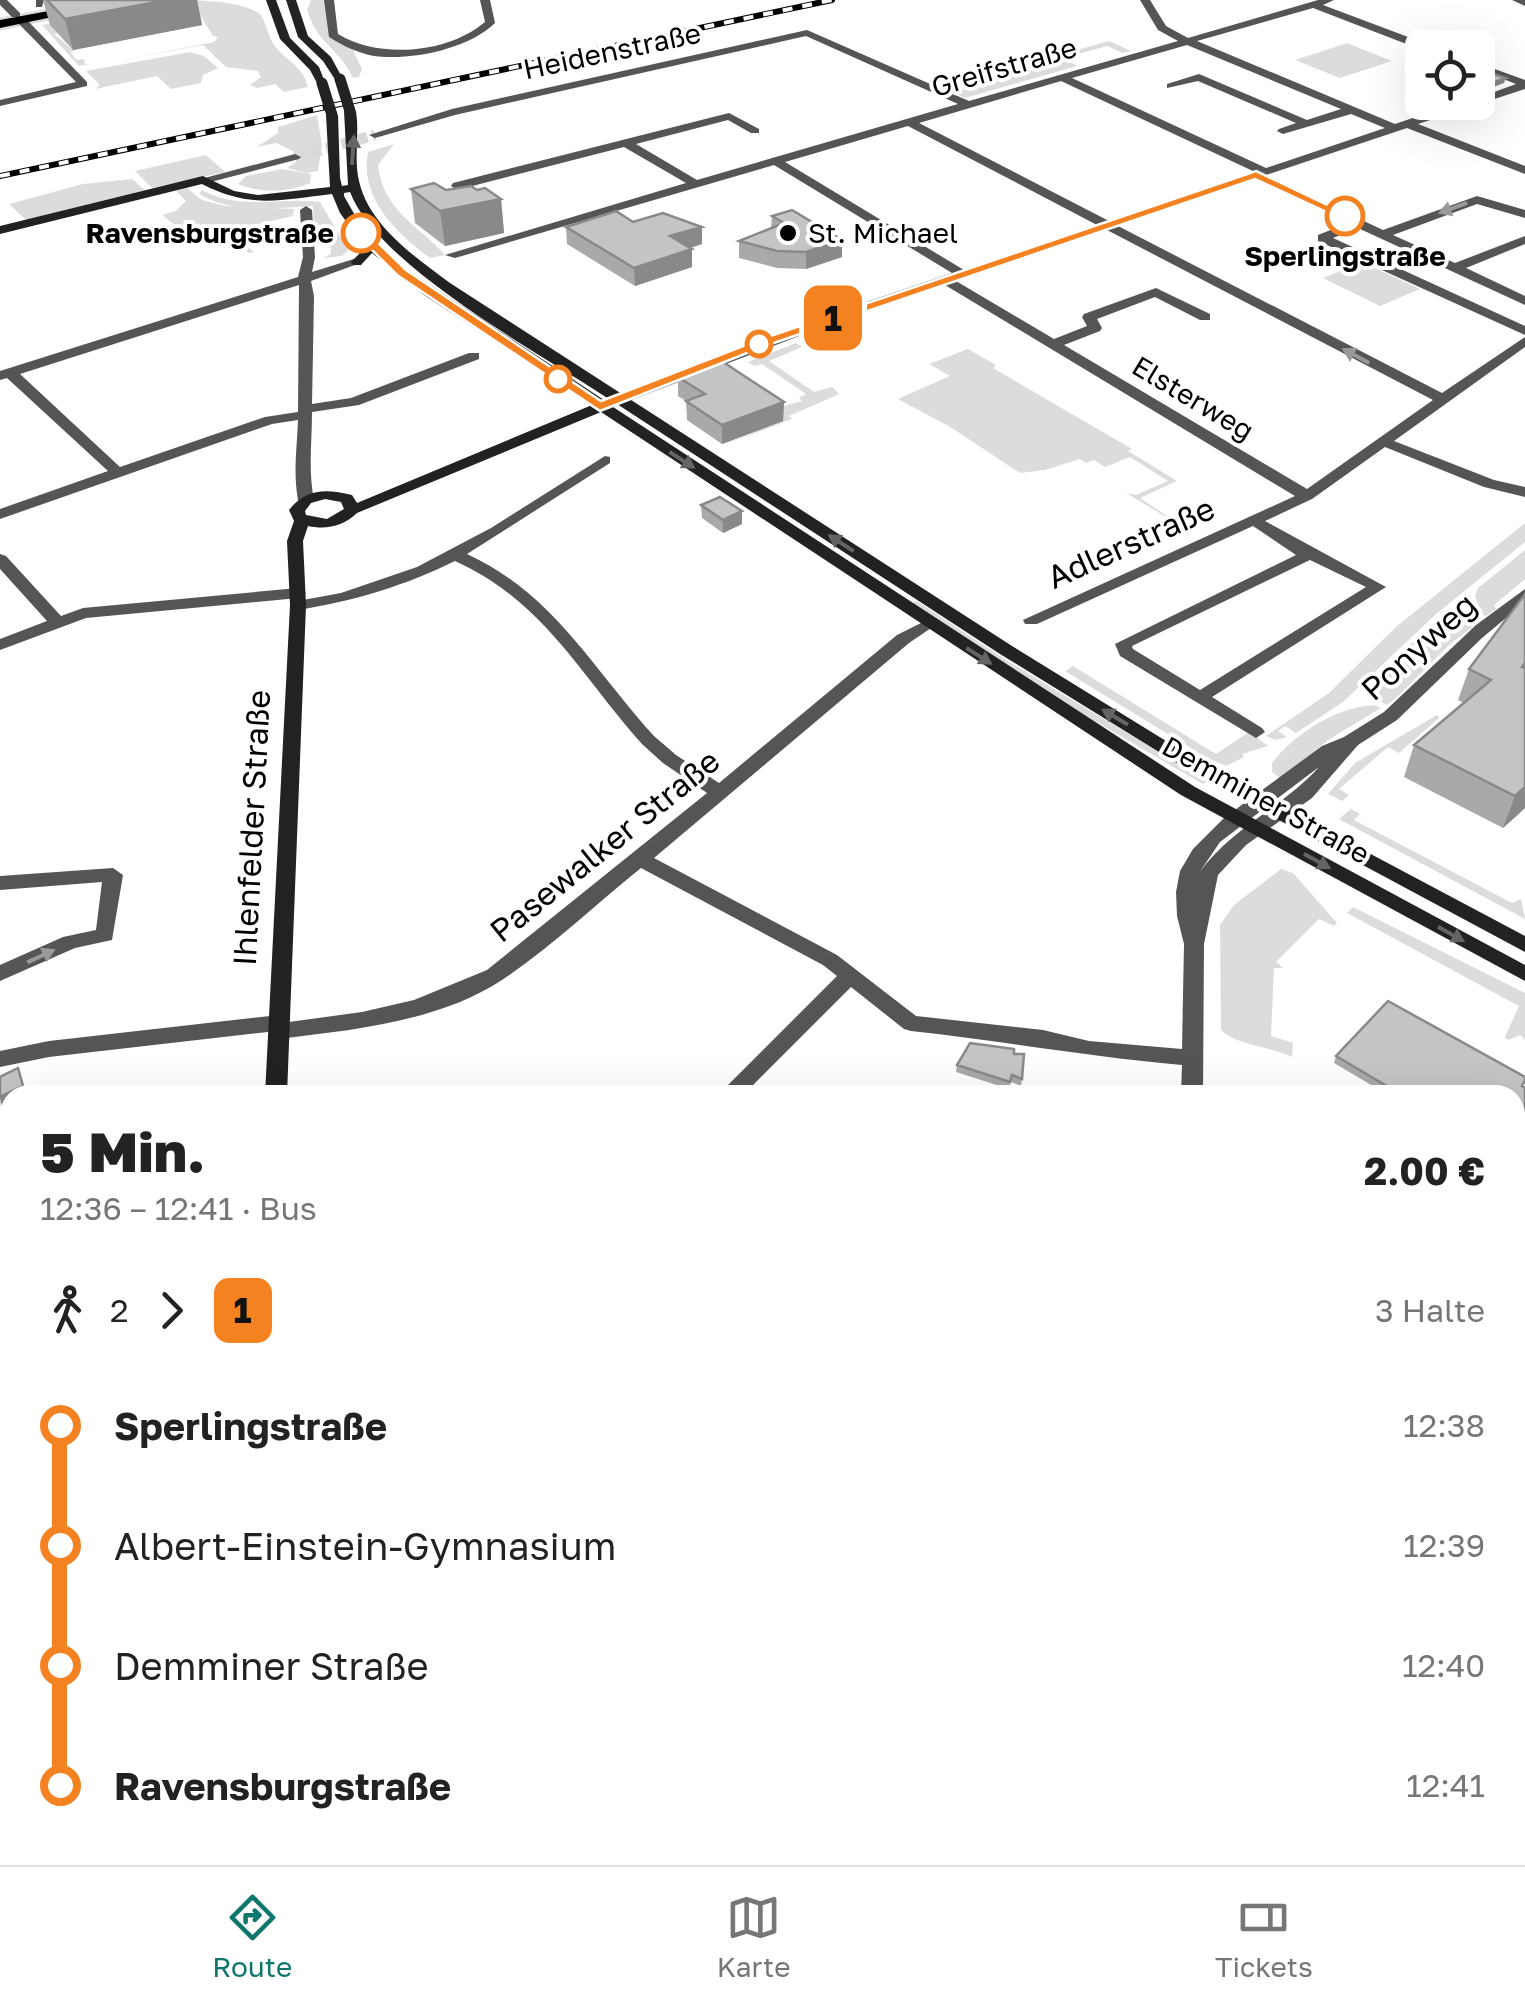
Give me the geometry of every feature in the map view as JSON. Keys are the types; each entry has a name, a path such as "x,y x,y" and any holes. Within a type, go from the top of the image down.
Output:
{"main road":[{"path":"18,18 96,0"},
{"path":"0,21 128,0"},
{"path":"259,0 276,14"},
{"path":"271,0 285,39 315,69 322,83 337,146 336,190"},
{"name":"Demminer Straße","path":"291,0 303,37 340,79 350,111 355,188 376,223 418,266 1006,650 1260,802 1522,941"},
{"path":"0,230 204,180 231,194 258,199 355,188"},
{"name":"Demminer Straße","path":"336,190 350,218 402,272 594,403 1172,780 1525,974"},
{"path":"357,262 366,256 370,242"},
{"path":"306,500 343,501 374,491 542,415 615,395"},
{"name":"Ihlenfelder Straße","path":"276,1085 298,599 295,542 302,520 297,510 306,500"},
{"path":"299,564 312,536 326,524 342,519 343,501"},
{"path":"302,520 326,524"}],"street":[{"path":"0,103 83,83 2,0"},
{"path":"329,0 333,36 383,54 440,44 482,31 490,23 485,0"},
{"path":"1146,0 1162,28 1394,128"},
{"name":"Greifstraße","path":"451,255 1329,0"},
{"path":"1517,0 1525,3"},
{"path":"1314,4 1405,39"},
{"name":"Heidenstraße","path":"375,135 452,112 807,34 967,104"},
{"path":"1495,73 1525,84"},
{"path":"1062,77 1525,301"},
{"path":"1171,86 1200,77 1305,123"},
{"path":"1495,95 1525,84"},
{"path":"1283,130 1350,110"},
{"path":"457,186 728,116 755,131"},
{"path":"615,395 1420,120"},
{"path":"907,122 1111,224 1443,399"},
{"path":"1408,124 1525,170"},
{"path":"626,143 694,183"},
{"path":"204,180 295,157"},
{"path":"774,160 964,274"},
{"path":"1383,234 1478,200 1525,214"},
{"name":"Ihlenfelder Straße","path":"306,210 306,412 304,461 300,469 306,500"},
{"path":"1360,223 1322,238 1525,331"},
{"path":"1455,268 1525,240"},
{"path":"5,374 357,262"},
{"name":"Elsterweg","path":"946,280 1308,496"},
{"name":"Elsterweg","path":"1053,344 1095,328 1089,317 1156,292 1205,317"},
{"name":"Adlerstraße","path":"1030,620 1308,496 1525,341"},
{"path":"0,514 270,420 354,402 474,356"},
{"path":"5,374 117,472"},
{"path":"1385,442 1489,484 1525,492"},
{"path":"0,644 94,612 298,599 383,588 456,555 604,460"},
{"path":"304,461 321,487 343,501"},
{"name":"Adlerstraße","path":"1202,696 1378,587 1304,551 1255,521"},
{"path":"1256,732 1126,652 1123,644 1300,561 1304,551"},
{"path":"456,555 510,585 539,610 653,749 720,792"},
{"path":"0,560 57,622"},
{"name":"Ponyweg","path":"1194,944 1209,874 1228,849 1305,794 1351,742 1409,702 1475,635 1525,594"},
{"name":"Pasewalker Straße","path":"0,1059 49,1049 410,1011 468,990 522,955 904,638 930,624"},
{"name":"Ponyweg","path":"1194,944 1185,921 1193,864 1208,838 1328,750 1351,742"},
{"path":"640,858 830,960 911,1024 1043,1038 1089,1049 1193,1058"},
{"path":"0,883 113,875 105,935 82,938 0,974"},
{"path":"1192,1085 1194,944"},
{"path":"738,1085 849,976"}],"shaded area":[{"path":"169,0 243,6 261,15 275,47 300,71 308,87 284,92 275,84 257,88 250,85 261,77 258,71 226,67 203,45 126,59 214,42 218,37 213,36 197,10 54,34 74,51 70,52 77,60 84,59 85,64 90,64 79,66 42,25"},
{"path":"311,0 326,0 330,35 352,48 362,69 359,77 353,78 317,31 307,10"},
{"path":"1109,41 1131,51 1123,53 1107,46 1063,58 1077,66 965,98 944,88"},
{"path":"1347,43 1392,61 1340,78 1295,60"},
{"path":"190,52 204,56 218,68 203,75 201,83 171,89 157,76 95,89 100,85 86,71"},
{"path":"317,115 322,145 318,171 306,173 287,168 297,161 295,152 276,143 257,147 278,133 278,127"},
{"path":"394,144 378,165 387,195 404,217 445,255 430,258 417,248 393,225 375,199 369,184 368,152"},
{"path":"206,155 225,172 152,188 135,171"},
{"path":"282,169 311,174 310,183 274,191 238,184 246,176"},
{"path":"132,179 145,190 26,220 9,204 83,184"},
{"path":"187,188 202,200 225,206 294,209 293,216 227,231 254,252 249,253 225,235 194,243 190,237 179,240 173,235 183,231 162,215 176,211 186,201 176,191"},
{"path":"202,190 245,202 320,202 348,250 342,256 323,258 331,254 331,248 325,245 324,225 314,226 313,206 226,205 199,194"},
{"path":"1362,262 1420,289 1380,306 1323,278"},
{"path":"796,343 802,347 769,361 814,392 832,387 839,394 789,416 792,419 721,446 782,421 768,410 802,401 799,398 806,394 762,364 754,366 748,362"},
{"path":"968,349 996,365 993,368 1132,449 1128,451 1177,481 1140,498 1188,530 1126,493 1136,495 1168,481 1130,457 1105,467 1094,460 1086,463 1080,459 1020,473 952,428 898,399 950,376 929,364"},
{"path":"1525,523 1525,542 1436,614 1343,702 1296,733 1285,726 1278,731 1287,737 1275,740 1266,736 1329,693 1396,627"},
{"path":"1525,550 1525,579 1494,605 1496,609 1486,616 1481,614 1475,596 1478,588"},
{"path":"917,601 1006,660 1207,781 1203,784 1046,693 911,604"},
{"path":"1465,615 1482,620 1450,644 1396,698 1387,705 1381,702 1377,682 1405,649 1439,624"},
{"path":"1073,666 1216,754 1249,732 1268,746 1242,754 1244,757 1226,766 1065,671"},
{"path":"1374,705 1381,708 1328,740 1281,779 1272,772 1272,763 1281,752 1305,732 1332,716"},
{"path":"1437,715 1439,718 1399,753 1388,747 1339,789 1349,795 1342,801 1328,794 1355,763"},
{"path":"1351,809 1360,814 1354,820 1512,903 1521,899 1525,919 1339,819"},
{"path":"1281,869 1293,873 1337,923 1334,926 1319,919 1276,962 1283,968 1274,968 1271,1036 1293,1043 1292,1057 1235,1039 1221,1030 1220,925 1234,905"},
{"path":"1353,907 1525,993 1525,1040 1520,1035 1508,1040 1505,1037 1519,1006 1347,913"}],"building":[{"path":"47,0 167,0 65,19"},
{"path":"434,183 446,190 485,188 501,199 440,211 411,189"},
{"path":"792,210 842,240 806,252 777,251 739,241 784,223 772,216"},
{"path":"616,211 633,222 663,213 702,227 670,236 692,249 634,268 566,227"},
{"path":"720,360 784,402 722,425 686,401 705,394 678,377"},
{"path":"720,497 742,511 723,520 701,505"},
{"path":"1525,594 1525,787 1515,796 1414,745 1491,680 1469,669"},
{"path":"1388,1001 1525,1080 1522,1085 1385,1085 1336,1056"},
{"path":"970,1043 1024,1054 1022,1079 1012,1075 1010,1082 957,1065"},
{"path":"18,1068 23,1085 0,1085 0,1077"}],"tunnel":[{"path":"295,157 375,135"}],"railway":[{"path":"0,176 832,0"}],"bus line":[{"name":"1","path":"361,233 402,272 600,407 760,344 1256,175 1345,216"}],"place":[{"name":"Sperlingstraße","path":"1345,216"},
{"name":"Ravensburgstraße","path":"361,233"},
{"name":"St. Michael","path":"788,233"}]}
